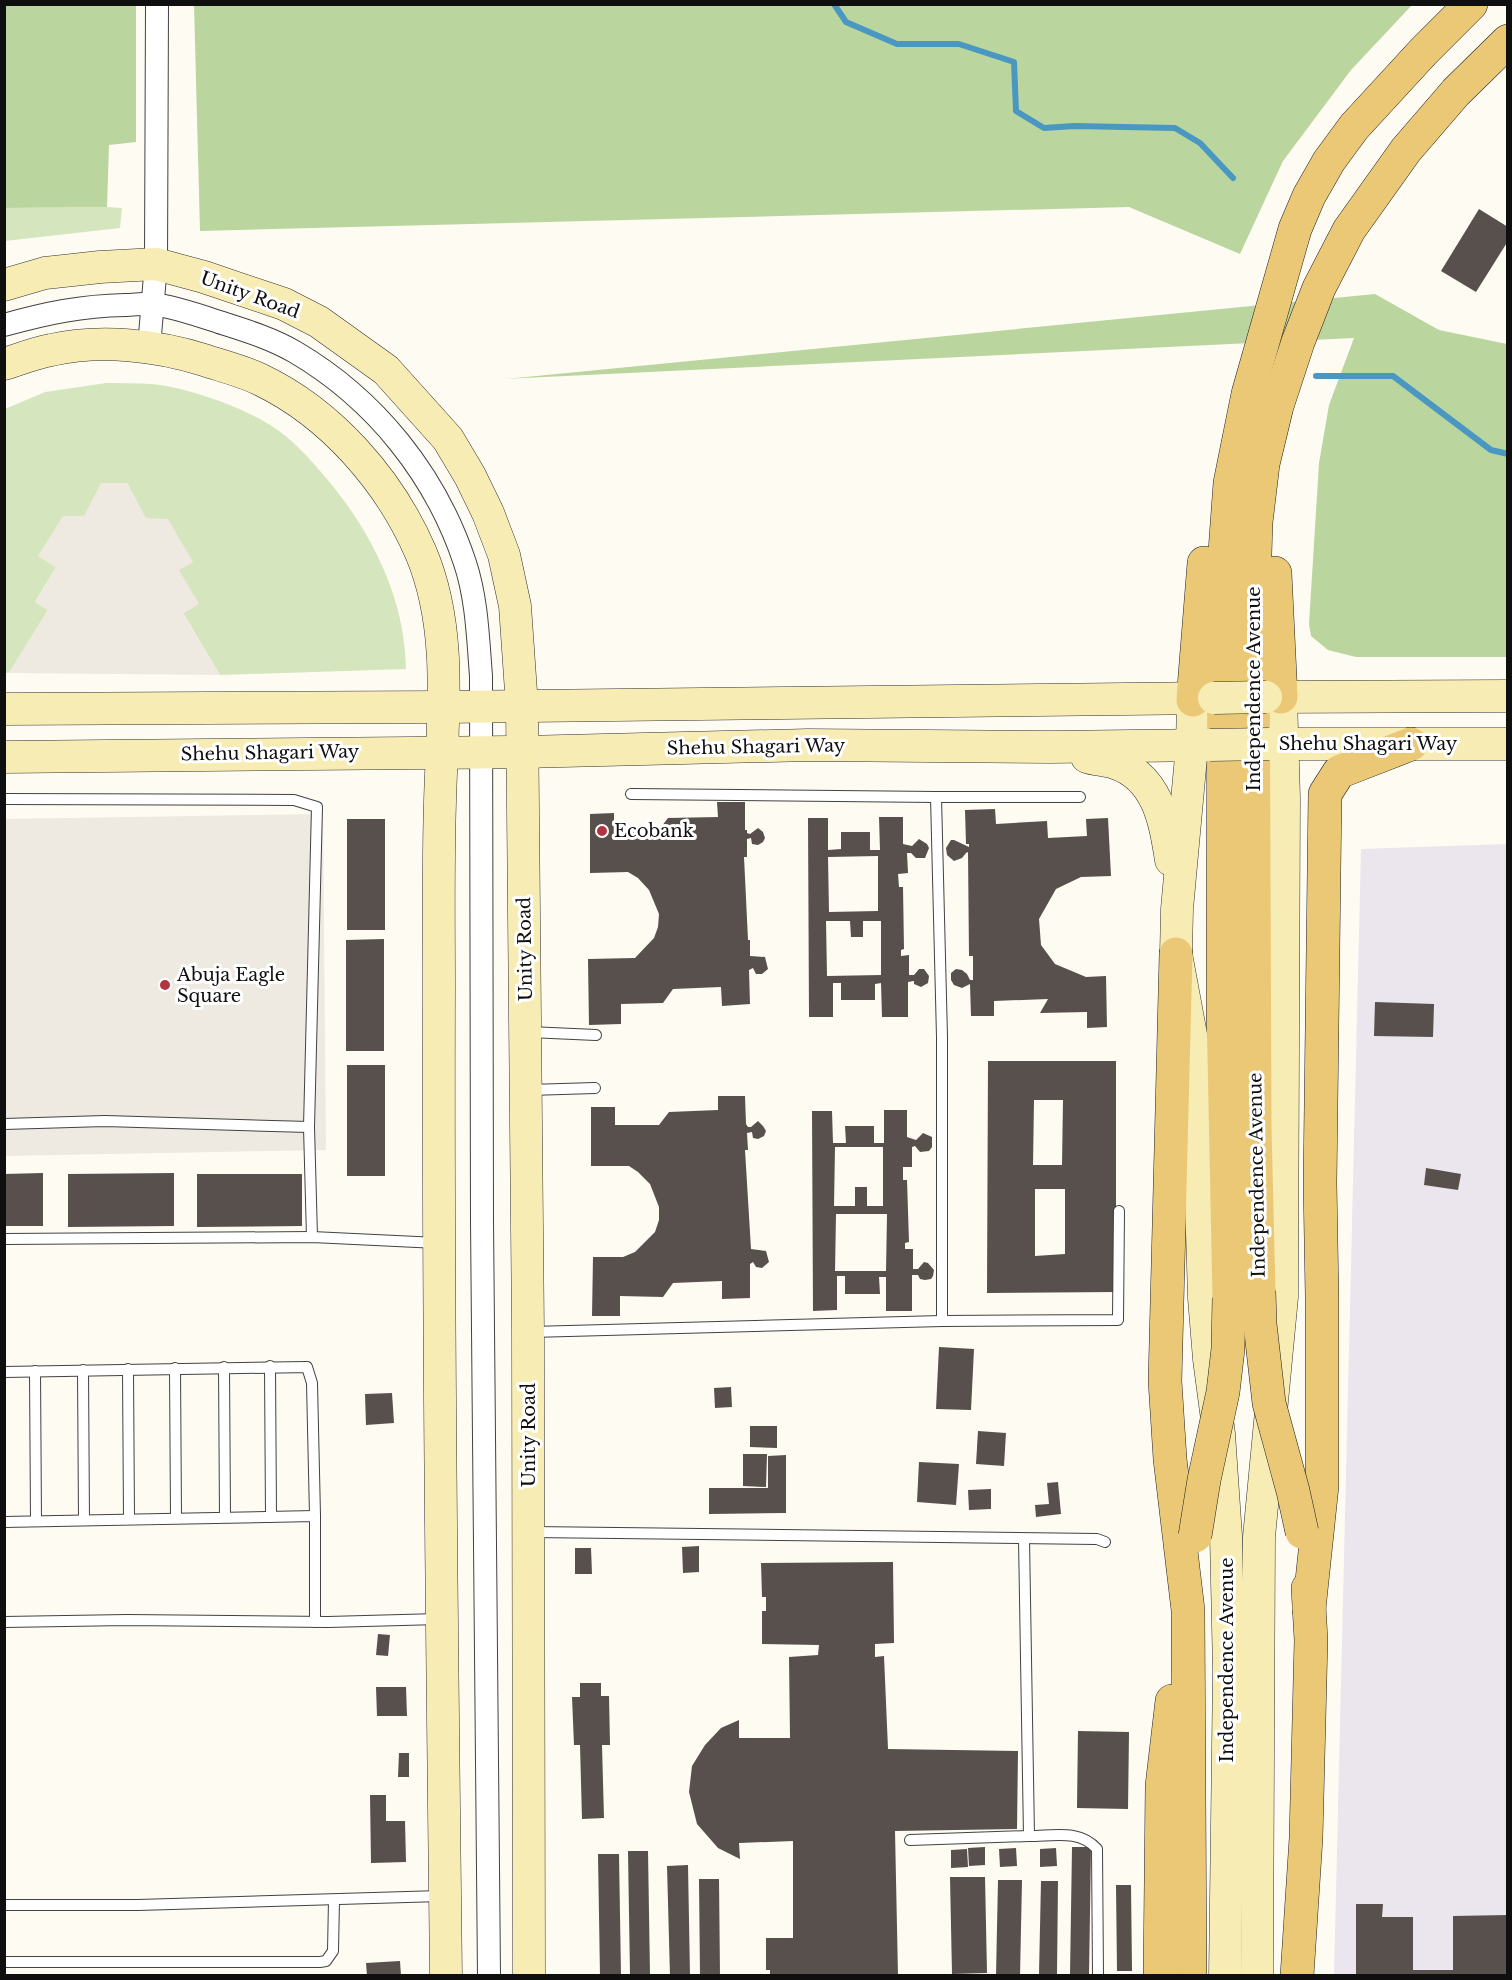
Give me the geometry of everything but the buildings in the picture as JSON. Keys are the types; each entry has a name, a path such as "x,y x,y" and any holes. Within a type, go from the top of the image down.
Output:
{"main road":[{"name":"Independence Avenue","path":"1297,1976 1305,1838 1311,1640 1310,1530 1293,1491 1269,1403 1260,1324 1244,1295 1223,1007 1226,520 1237,440 1248,394 1295,229 1309,196 1329,161 1354,127 1415,60 1471,4"},
{"name":"Independence Avenue","path":"1244,1295 1255,1116 1253,630 1256,522 1263,464 1277,406 1298,342 1319,288 1349,230 1406,150 1456,92 1508,41"},
{"path":"1203,699 1207,501 1223,400 1251,314 1295,229"},
{"path":"1273,697 1275,543 1287,445 1298,398 1349,230"},
{"name":"Unity Road","path":"4,285 45,273 156,264 204,277 284,304 319,321 386,369 448,439 475,485 504,555 515,606 523,752 530,1976"},
{"path":"4,364 54,349 100,345 149,347 188,355 258,378 292,399 328,426 356,452 400,512 421,554 435,595 442,641 443,707 440,813 438,1243 446,1976"},
{"path":"4,709 1508,696"},
{"name":"Independence Avenue","path":"1257,1976 1259,1537 1282,1297 1284,798 1276,744 1273,697"},
{"name":"Independence Avenue","path":"1203,699 1201,745 1177,909 1176,954 1197,1067 1204,1298 1219,1434 1226,1536 1229,1671 1225,1976"},
{"path":"1310,1530 1323,1486 1320,1183 1325,794 1339,772 1412,744"},
{"name":"Shehu Shagari Way","path":"4,757 523,752 808,745 1052,747 1508,744"},
{"path":"1052,747 1114,762 1128,768 1149,786 1165,823 1177,909"},
{"path":"1176,954 1166,1392 1170,1459 1188,1535 1190,1976"},
{"path":"1188,1535 1204,1480 1223,1392 1228,1349 1244,1295"},
{"path":"1160,1976 1162,1786 1167,1734 1188,1610"}],"street":[{"path":"149,347 156,264 157,4"},
{"name":"Unity Road","path":"4,325 54,311 103,305 153,304 232,326 295,352 342,385 375,413 401,445 428,481 451,524 466,565 475,607 482,706 480,751 482,1244 489,1976"}],"lane":[{"path":"631,794 1080,797"},
{"path":"936,797 942,1037 942,1321"},
{"path":"4,800 294,800 317,807 309,1127 312,1237"},
{"path":"525,1032 596,1035"},
{"path":"526,1090 596,1088"},
{"path":"4,1124 105,1121 309,1127"},
{"path":"528,1332 942,1321 1118,1320 1119,1211"},
{"path":"4,1239 312,1237 438,1243"},
{"path":"270,1366 271,1517"},
{"path":"224,1367 225,1517"},
{"path":"4,1372 307,1367 312,1383 315,1622"},
{"path":"175,1368 176,1518"},
{"path":"128,1369 129,1519"},
{"path":"82,1370 84,1520"},
{"path":"35,1371 36,1521"},
{"path":"4,1522 315,1516"},
{"path":"529,1532 1098,1539 1105,1542"},
{"path":"1024,1539 1029,1836"},
{"path":"4,1622 127,1620 315,1622 442,1619"},
{"path":"910,1840 1029,1836 1079,1836 1089,1840 1097,1849 1098,1976"},
{"path":"4,1905 85,1906 445,1896"},
{"path":"4,1962 326,1961 333,1951 334,1900"}],"shaded area":[{"path":"101,483 127,483 146,518 168,519 193,562 179,570 199,604 183,614 220,675 9,673 48,610 35,602 56,567 38,556 63,516 84,516"},
{"name":"Abuja Eagle Square","path":"323,814 326,1150 5,1156 4,819"},
{"path":"1507,844 1507,1975 1334,1976 1361,849"}],"green space":[{"path":"194,4 1412,5 1351,70 1283,161 1240,254 1129,207 200,231"},
{"path":"4,5 136,5 136,142 109,145 107,207 5,208"},
{"path":"4,208 122,208 120,228 5,241"},
{"path":"1375,294 1439,330 1507,344 1507,657 1356,657 1328,650 1311,636 1309,624 1319,463 1329,405 1354,338 505,379"},
{"path":"106,383 152,384 207,397 260,419 293,442 338,493 369,539 381,563 399,615 406,669 220,675 183,613 146,519 127,483 84,516 39,556 56,567 35,602 48,610 9,673 5,673 5,409 45,392"}],"waterway":[{"path":"834,4 846,22 897,44 959,44 1014,62 1016,111 1044,128 1074,126 1175,128 1200,143 1233,178"},
{"path":"1316,376 1393,376 1491,450 1508,454"}],"place":[{"name":"Ecobank","path":"602,831"},
{"name":"Abuja Eagle Square","path":"165,985"}]}
